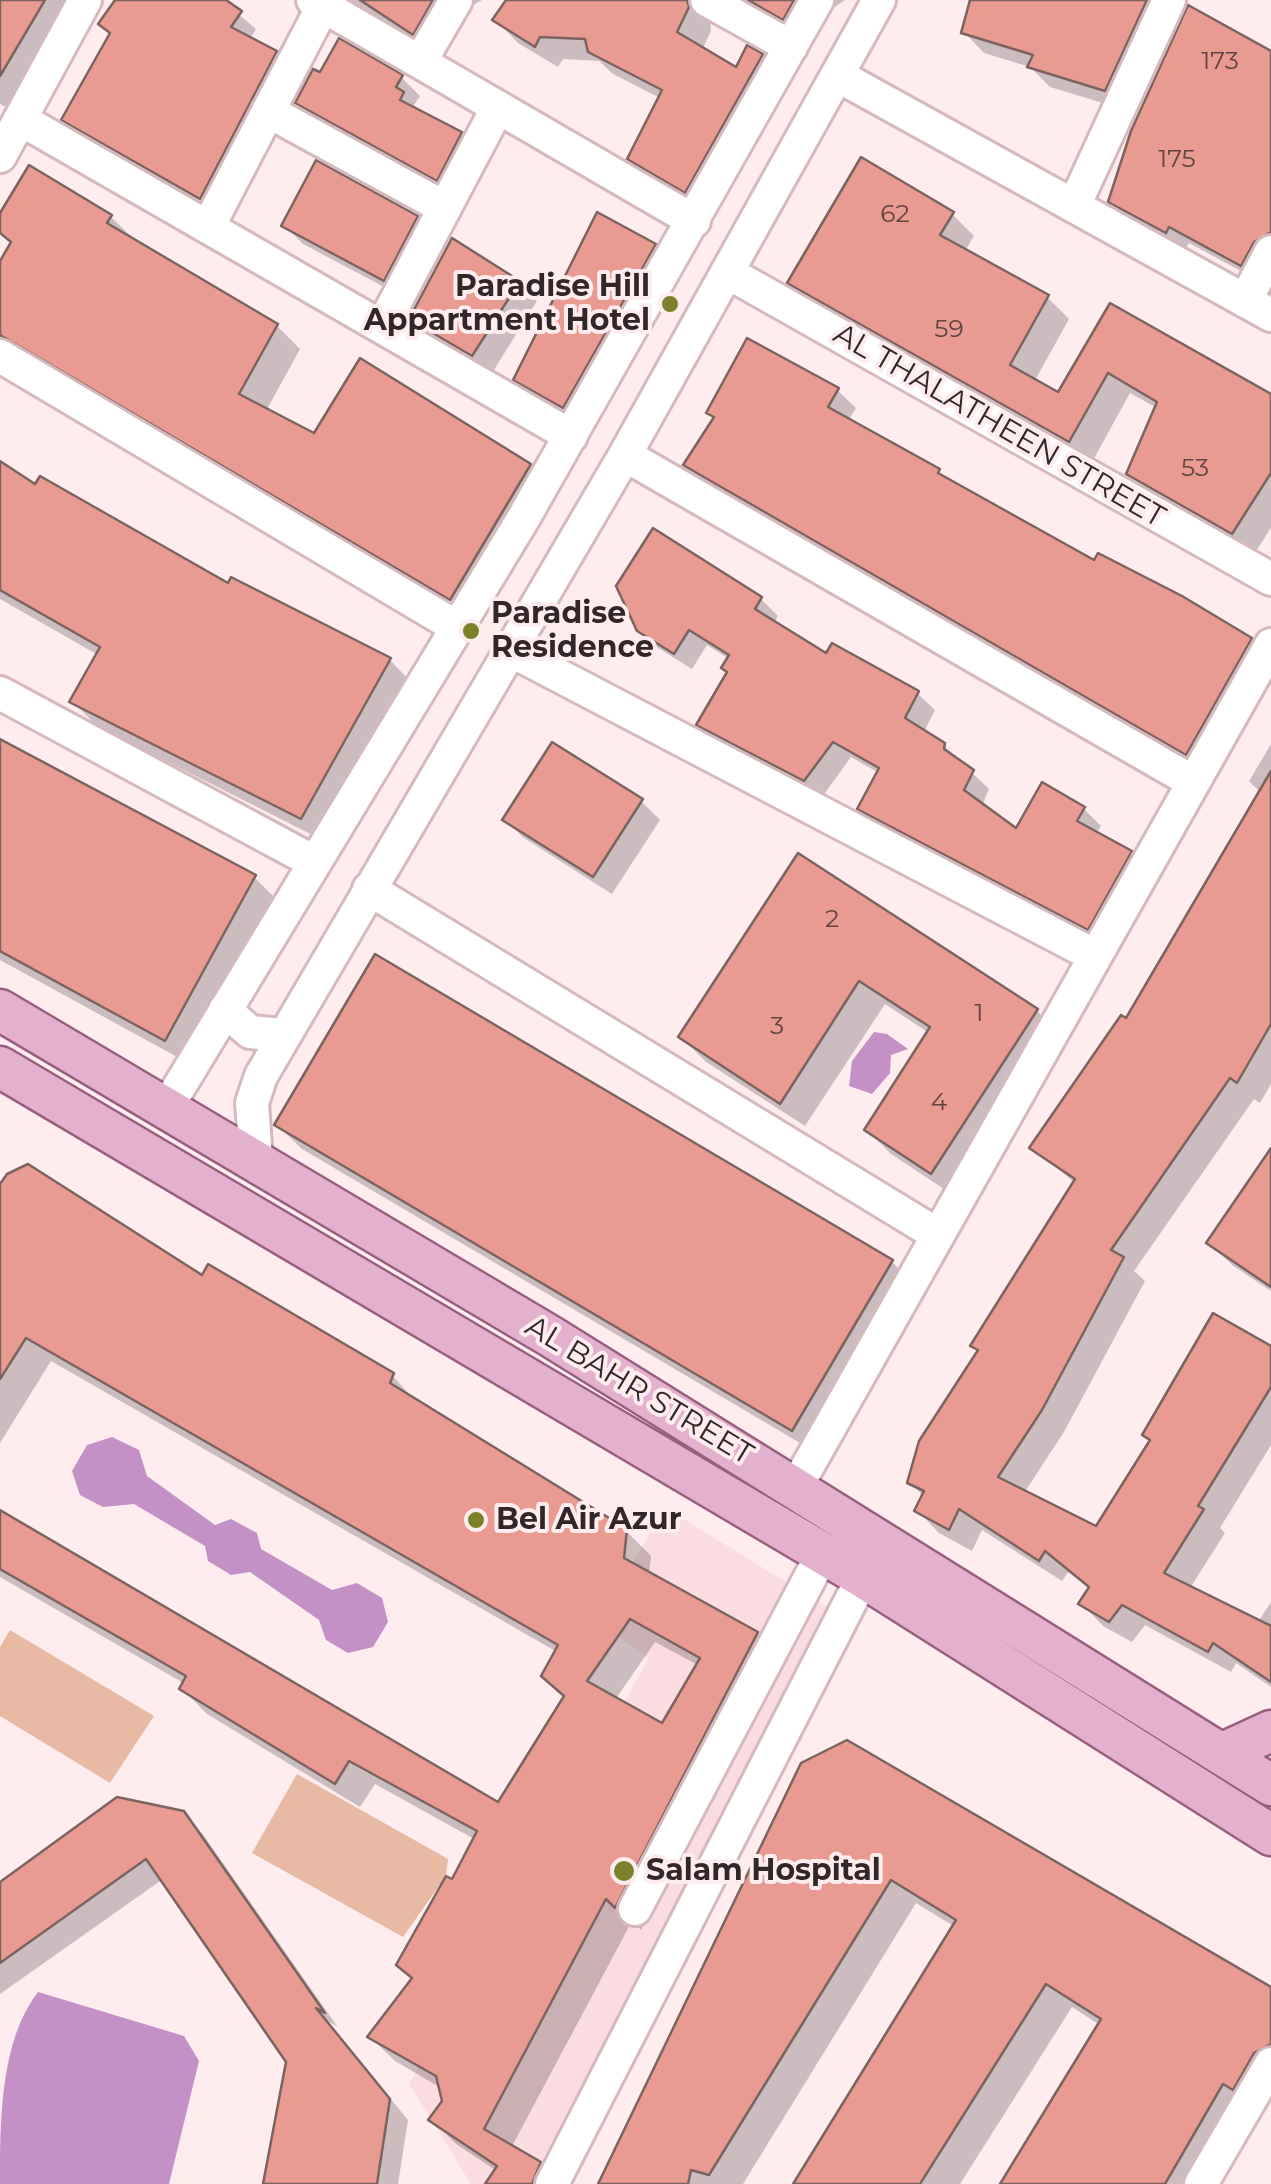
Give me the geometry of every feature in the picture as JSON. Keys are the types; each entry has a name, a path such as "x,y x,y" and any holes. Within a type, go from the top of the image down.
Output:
{"main road":[{"name":"AL BAHR STREET","path":"0,1010 168,1107 796,1487 1271,1785"},
{"name":"AL BAHR STREET","path":"0,1067 862,1576 1271,1835"},
{"path":"1221,1754 1271,1731"}],"street":[{"path":"0,156 85,0"},
{"path":"420,62 456,0"},
{"path":"706,0 791,48"},
{"path":"168,1107 523,518 816,0"},
{"path":"256,1160 252,1104 284,1035 625,455 879,0"},
{"path":"1074,206 1169,0"},
{"path":"208,227 318,3 694,220"},
{"path":"837,76 1258,308 1271,252"},
{"path":"382,327 498,106"},
{"path":"268,110 445,208"},
{"path":"20,119 570,436"},
{"name":"AL THALATHEEN STREET","path":"727,272 1271,580"},
{"path":"0,356 455,626"},
{"path":"625,455 1193,782"},
{"path":"523,518 570,548"},
{"path":"796,1487 1271,645"},
{"path":"510,650 1096,956"},
{"path":"0,693 314,862"},
{"path":"369,890 938,1235"},
{"path":"226,1010 250,1032 284,1035"},
{"path":"636,1910 823,1553"},
{"path":"552,2184 862,1576"},
{"path":"1200,2184 1271,2064"}],"shaded area":[{"path":"874,1032 887,1034 908,1049 891,1055 890,1073 872,1094 849,1086 852,1061"},
{"path":"112,1437 139,1450 147,1476 215,1525 231,1519 257,1533 261,1549 332,1590 357,1583 382,1598 388,1622 373,1647 348,1653 326,1640 319,1620 250,1572 231,1575 208,1561 205,1546 134,1504 103,1507 80,1495 72,1471 87,1445"},
{"name":"Salam Hospital","path":"664,1507 843,1617 564,2184 471,2184 409,2084 649,1658 600,1623"},
{"path":"10,1630 154,1716 110,1783 0,1716 0,1647"},
{"path":"297,1774 448,1859 446,1876 403,1937 252,1853"},
{"path":"38,1992 184,2036 199,2061 169,2184 0,2184 2,2108 9,2058 25,2012"}],"building":[{"path":"0,0 45,0 0,76"},
{"path":"115,0 226,0 242,11 231,27 277,51 200,199 61,120 110,33 98,24"},
{"path":"360,0 433,0 413,35"},
{"path":"506,0 687,0 689,7 677,32 736,67 747,45 763,54 685,193 627,159 662,90 588,52 585,39 540,37 535,47 492,20"},
{"path":"748,0 794,0 783,20"},
{"path":"970,0 1147,0 1105,91 1027,67 1033,55 961,33"},
{"path":"1188,5 1271,51 1271,232 1254,242 1241,266 1169,227 1166,233 1108,202 1131,131"},
{"path":"339,38 403,75 396,87 404,92 400,100 462,132 437,181 295,103 313,69 320,72"},
{"path":"861,157 954,212 940,235 1049,295 1010,365 1058,392 1110,303 1271,394 1271,473 1232,534 1126,474 1157,402 1108,373 1069,442 787,283"},
{"path":"316,160 418,216 384,281 281,226"},
{"path":"29,165 112,215 107,223 278,324 239,394 314,433 360,358 531,464 450,600 0,335 0,261 11,242 0,233 0,213"},
{"path":"597,212 656,244 563,408 513,380"},
{"path":"452,238 520,281 472,356 409,319"},
{"path":"747,338 839,388 828,407 940,469 938,473 1094,560 1098,553 1182,596 1252,638 1186,755 683,465 714,417 706,413"},
{"path":"0,461 35,484 40,476 228,583 231,577 391,658 301,819 69,702 100,647 0,590"},
{"path":"653,528 762,597 755,609 826,653 832,643 919,691 905,718 945,743 944,749 974,770 964,790 1016,828 1042,782 1085,807 1077,821 1132,851 1088,930 857,809 879,768 833,742 804,781 696,725 727,672 721,668 729,655 689,630 674,654 637,631 616,586"},
{"path":"0,739 256,875 165,1041 0,951"},
{"path":"552,742 643,799 593,877 502,820"},
{"path":"1271,771 1271,1024 1237,1083 1230,1078 1111,1250 1124,1257 1042,1410 998,1477 1096,1526 1150,1440 1142,1435 1213,1313 1271,1346 1271,1387 1198,1506 1204,1509 1164,1573 1271,1626 1271,1682 1213,1643 1208,1652 1122,1605 1109,1622 1078,1604 1089,1587 1045,1551 1039,1561 959,1509 949,1530 914,1511 924,1491 907,1483 919,1441 978,1350 970,1346 1075,1179 1029,1148 1121,1015 1126,1018"},
{"path":"798,853 1038,1009 931,1174 864,1130 930,1027 859,981 780,1104 678,1037"},
{"path":"375,954 893,1260 792,1431 274,1125"},
{"path":"1271,1148 1271,1287 1206,1243"},
{"name":"Bel Air Azur","path":"28,1164 202,1275 208,1264 394,1373 390,1383 627,1529 624,1558 758,1632 615,1908 606,1899 484,2129 541,2162 532,2184 485,2184 497,2166 428,2120 442,2101 436,2076 367,2037 412,1978 396,1965 446,1876 452,1879 477,1831 349,1761 335,1784 179,1689 186,1676 0,1569 0,1510 498,1802 564,1696 541,1676 558,1645 26,1338 0,1379 0,1184 7,1174","holes":["630,1619 700,1658 662,1723 587,1681"]},
{"path":"847,1740 1271,1987 1271,2044 1254,2053 1233,2090 1223,2084 1165,2184 1000,2184 1101,2019 1046,1984 920,2184 793,2184 956,1920 891,1880 709,2175 691,2170 688,2184 598,2184 801,1763"},
{"path":"117,1797 184,1811 325,2013 316,2008 390,2099 377,2184 263,2184 286,2062 146,1859 0,1963 0,1882"}],"place":[{"name":"Paradise Hill Appartment Hotel","path":"670,304"},
{"name":"Paradise Residence","path":"471,631"},
{"name":"Bel Air Azur","path":"476,1520"},
{"name":"Salam Hospital","path":"624,1871"}]}
